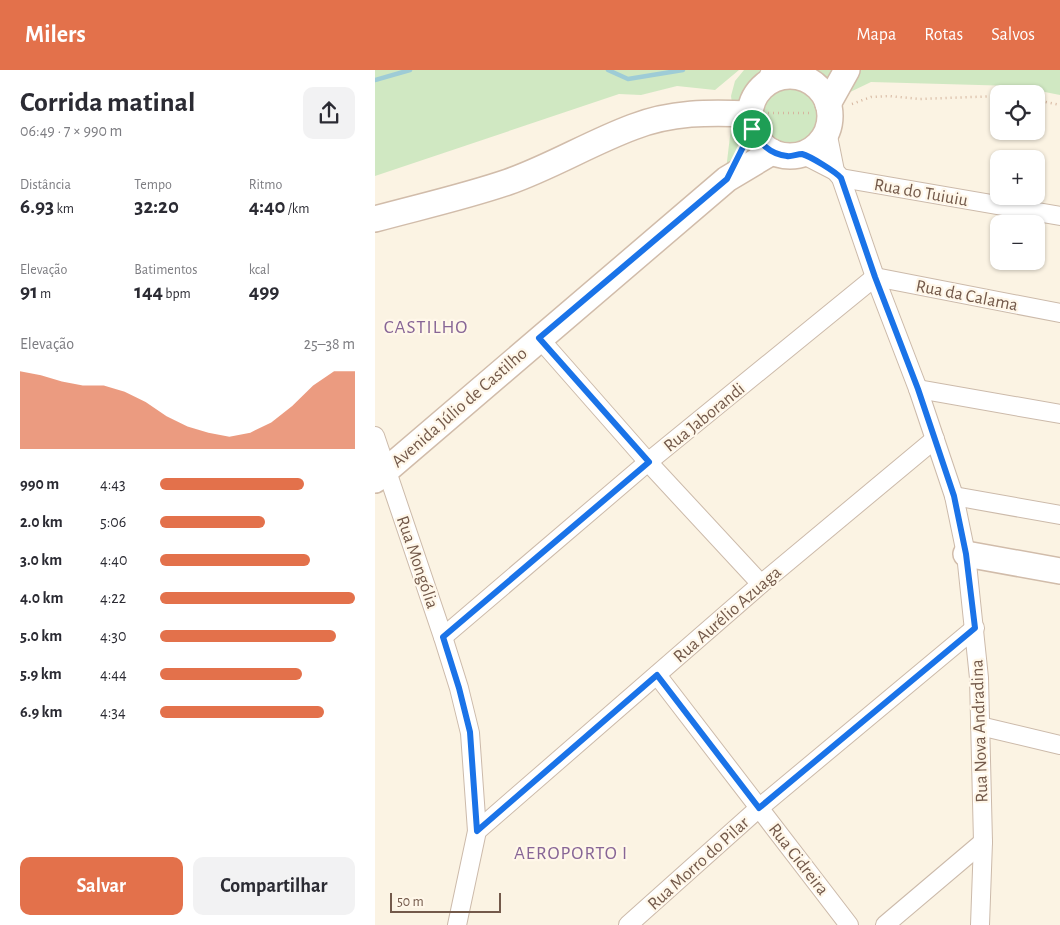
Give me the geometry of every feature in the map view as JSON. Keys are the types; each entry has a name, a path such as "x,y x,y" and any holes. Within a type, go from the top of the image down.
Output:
{"main road":[{"path":"727,179 751,121 756,95 786,76 837,70"},
{"path":"751,121 759,142 772,152 787,156 802,154 817,145 847,70"},
{"path":"786,76 821,90 829,118"},
{"path":"375,219 507,182 543,169 633,127 664,117 703,111 751,121"},
{"path":"727,179 772,152"},
{"name":"Avenida Júlio de Castilho","path":"381,475 727,179"},
{"path":"966,554 1060,572"}],"street":[{"name":"Rua Nova Andradina","path":"829,118 838,175 935,439 954,496 966,554 975,628 980,726 983,842 980,925"},
{"path":"802,154 838,175"},
{"name":"Rua do Tuiuiu","path":"838,175 1060,216"},
{"name":"Rua da Calama","path":"875,277 1060,313"},
{"name":"Rua Jaborandi","path":"443,637 649,462 875,277"},
{"path":"539,338 761,584"},
{"path":"918,389 1060,414"},
{"name":"Rua Mongólia","path":"375,436 381,475 443,637 470,732 477,831 457,925"},
{"name":"Rua Aurélio Azuaga","path":"477,831 761,584 935,439"},
{"path":"954,496 1060,515"},
{"name":"Rua Morro do Pilar","path":"628,925 759,808 975,628"},
{"name":"Rua Cidreira","path":"657,675 849,925"},
{"path":"980,726 1060,745"},
{"path":"885,925 983,842"}],"path":[{"path":"751,121 806,112 829,118 845,106 871,98 889,96 920,99 990,96"},
{"path":"1045,102 1060,105"}],"green space":[{"path":"375,70 739,70 715,90 677,86 641,95 619,94 375,176"},
{"path":"744,70 1060,70 1060,95 1045,92 1045,85 871,82 846,94 837,110 833,132 837,178 805,165 783,164 752,177 723,195 733,111 731,96 735,81"}],"waterway":[{"path":"375,80 410,70"},
{"path":"608,70 628,79 683,70"}],"district":[{"name":"CASTILHO","path":"426,326"},
{"name":"AEROPORTO I","path":"571,852"}],"route":[{"path":"752,129 759,142 772,152 787,156 802,154 814,162 835,171 841,178 875,277 918,389 954,496 966,554 975,628 759,808 657,675 477,831 470,732 443,637 649,462 539,338 727,179 752,129"}]}
